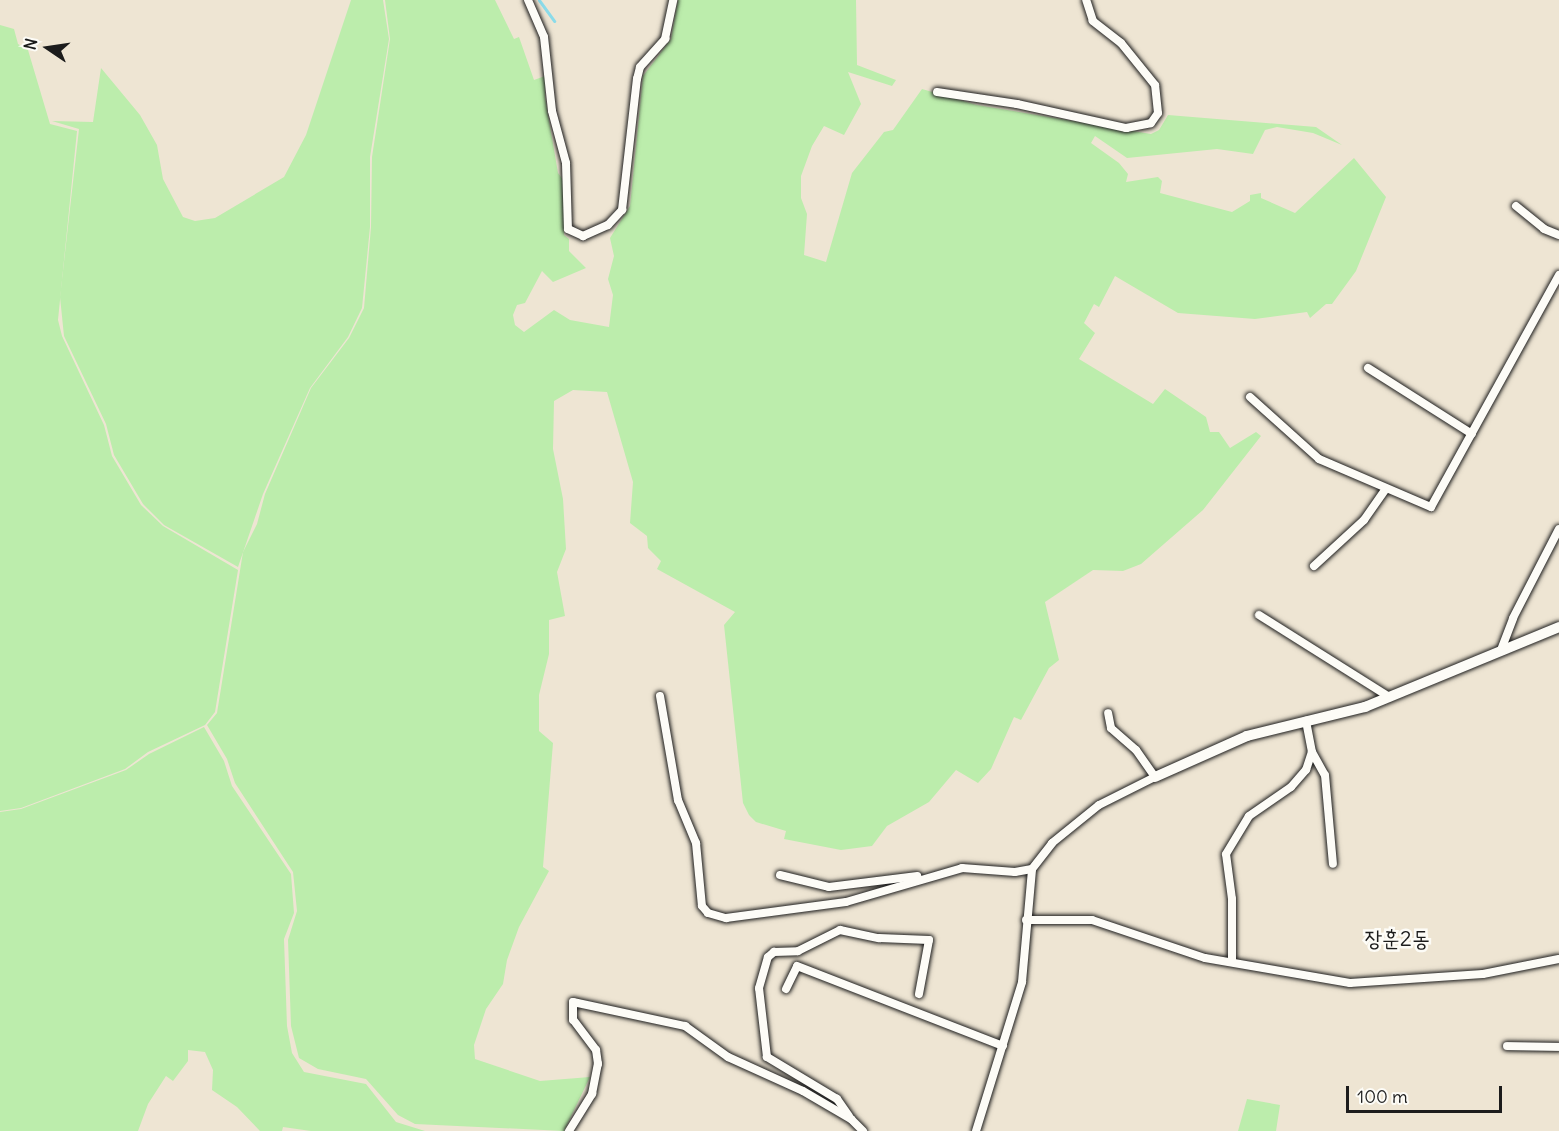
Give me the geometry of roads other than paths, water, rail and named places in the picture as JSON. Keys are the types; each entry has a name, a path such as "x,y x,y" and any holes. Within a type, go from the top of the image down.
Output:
{"street":[{"path":"528,0 544,37 552,111 566,163 567,225 572,234 583,236 608,225 622,210 637,79 640,67 665,39 673,0"},
{"path":"937,92 1017,104 1126,128 1151,123 1159,98 1155,85 1121,43 1093,21 1086,0"},
{"path":"1516,206 1544,229 1559,235"},
{"path":"1250,397 1319,459 1431,507 1559,274"},
{"path":"1368,368 1472,434"},
{"path":"1314,566 1364,520 1386,489"},
{"path":"1501,650 1513,618 1559,529"},
{"path":"1260,615 1389,697"},
{"path":"976,1131 1022,982 1032,869 1052,843 1099,805 1247,736 1389,697 1559,627"},
{"path":"660,696 678,800 696,843 702,906 708,913 726,918 826,905 884,892 927,875"},
{"path":"1108,713 1111,728 1136,750 1155,777"},
{"path":"1306,721 1312,752 1325,775 1333,864"},
{"path":"1232,962 1232,899 1226,864 1228,846 1249,816 1291,787 1306,770 1312,752"},
{"path":"780,875 829,887 927,875 962,868 1015,872 1032,869"},
{"path":"1026,921 1092,920 1147,942 1232,962 1350,983 1379,983 1483,974 1559,959"},
{"path":"863,1131 837,1099 767,1057 759,988 768,957 774,952 798,951 840,930 879,938 929,940 919,994"},
{"path":"786,988 797,966 1003,1046"},
{"path":"569,1131 592,1094 598,1064 596,1050 573,1020 573,1002 685,1026 728,1057 770,1073 851,1119"},
{"path":"1507,1046 1559,1047"}],"waterway":[{"path":"539,0 554,21"}],"district":[{"name":"장훈2동","path":"1397,939"}]}
